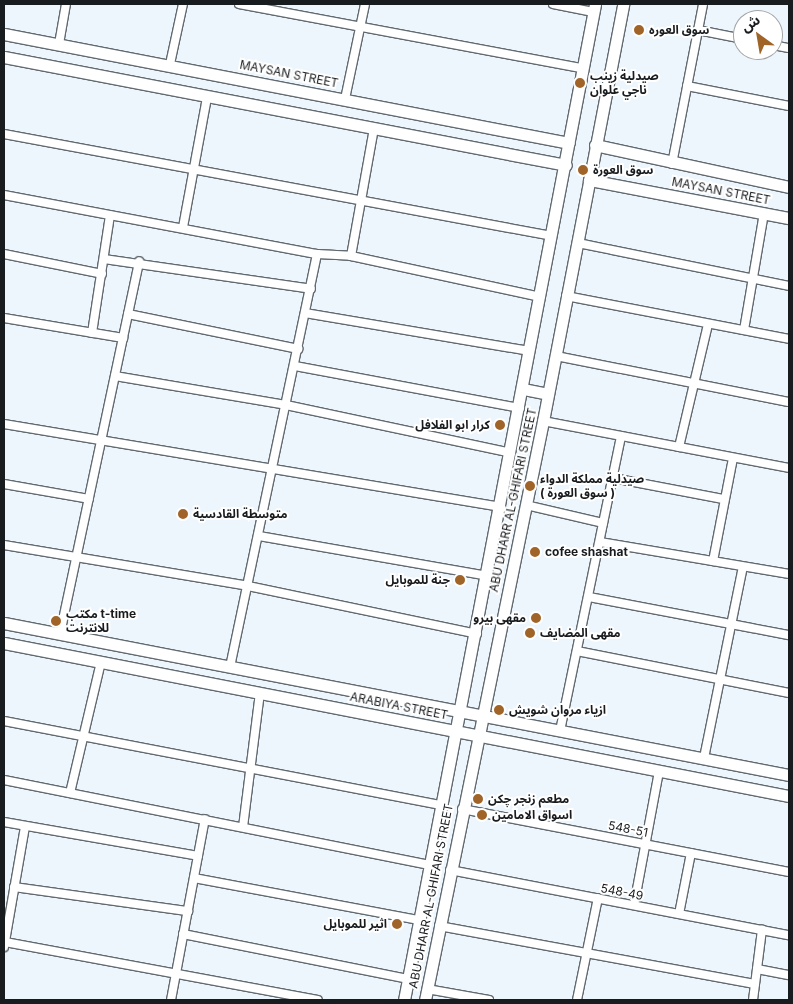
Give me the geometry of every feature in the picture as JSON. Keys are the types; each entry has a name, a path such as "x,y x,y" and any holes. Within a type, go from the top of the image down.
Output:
{"main road":[{"name":"ABU DHARR AL-GHIFARI STREET","path":"426,995 462,809 544,421 566,296 578,243 623,4"},
{"name":"ABU DHARR AL-GHIFARI STREET","path":"404,1000 457,731 458,711 477,634 594,8"},
{"name":"MAYSAN STREET","path":"4,34 170,64 569,143"},
{"path":"4,57 566,165"},
{"name":"MAYSAN STREET","path":"595,145 672,164 789,186"},
{"name":"MAYSAN STREET","path":"589,180 789,218"},
{"path":"523,389 548,394"},
{"name":"ARABIYA STREET","path":"4,623 789,775"},
{"name":"ARABIYA STREET","path":"4,643 789,796"}],"street":[{"path":"58,44 66,4"},
{"path":"170,64 183,4"},
{"path":"240,4 582,68"},
{"path":"345,99 365,4"},
{"path":"553,4 594,8"},
{"path":"672,164 703,4"},
{"path":"698,30 733,37"},
{"path":"687,86 789,106"},
{"path":"183,227 207,97"},
{"path":"351,256 374,128"},
{"path":"4,134 552,236"},
{"path":"4,195 183,227 317,254 351,256 541,297"},
{"path":"744,330 764,213"},
{"path":"92,333 110,215"},
{"path":"578,243 789,286"},
{"path":"4,254 102,274"},
{"path":"230,667 273,471 317,254"},
{"path":"104,259 139,261 310,289"},
{"path":"60,634 139,261"},
{"path":"566,296 789,339"},
{"path":"306,313 530,351"},
{"path":"128,314 298,349"},
{"path":"4,318 123,338"},
{"path":"679,447 708,324"},
{"path":"556,356 789,402"},
{"path":"295,366 520,408"},
{"path":"115,376 286,405 511,453"},
{"path":"544,421 789,468"},
{"path":"4,424 273,471 501,507"},
{"path":"560,731 621,436"},
{"path":"713,562 723,499 733,458"},
{"path":"613,478 723,499"},
{"path":"4,484 89,499"},
{"path":"526,505 603,523"},
{"path":"259,536 488,576"},
{"path":"600,542 789,574"},
{"path":"4,545 77,560 248,586 477,634"},
{"path":"704,758 743,567"},
{"path":"589,597 789,635"},
{"path":"578,651 789,693"},
{"path":"70,793 101,662"},
{"path":"243,827 248,767 260,693"},
{"path":"4,721 441,805"},
{"path":"634,905 659,771"},
{"path":"4,780 430,865"},
{"name":"548-51","path":"462,809 789,872"},
{"path":"171,1000 205,820"},
{"path":"4,822 198,856"},
{"path":"25,827 14,887 7,908 4,945 318,1000"},
{"path":"679,914 691,853"},
{"name":"548-49","path":"450,870 789,935"},
{"path":"194,878 419,920"},
{"path":"14,887 188,911"},
{"path":"577,1000 598,898"},
{"path":"439,926 755,984"},
{"path":"753,1000 762,930"},
{"path":"183,934 408,979"},
{"path":"757,968 789,975"},
{"path":"426,995 489,1000"}],"place":[{"name":"سوق العوره","path":"639,30"},
{"name":"صيدلية زينب ناجي علوان","path":"580,83"},
{"name":"سوق العورة","path":"583,170"},
{"name":"كرار ابو الفلافل","path":"500,425"},
{"name":"صيدلية مملكة الدواء ( سوق العورة )","path":"530,486"},
{"name":"متوسطة القادسية","path":"183,514"},
{"name":"cofee shashat","path":"535,552"},
{"name":"جنة للموبايل","path":"460,580"},
{"name":"مقهى بيرو","path":"536,618"},
{"name":"مكتب t-time للانترنت","path":"56,621"},
{"name":"مقهى المضايف","path":"530,633"},
{"name":"ازياء مروان شويش","path":"499,710"},
{"name":"مطعم زنجر چكن","path":"478,799"},
{"name":"اسواق الامامين","path":"482,815"},
{"name":"اثير للموبايل","path":"397,924"}]}
